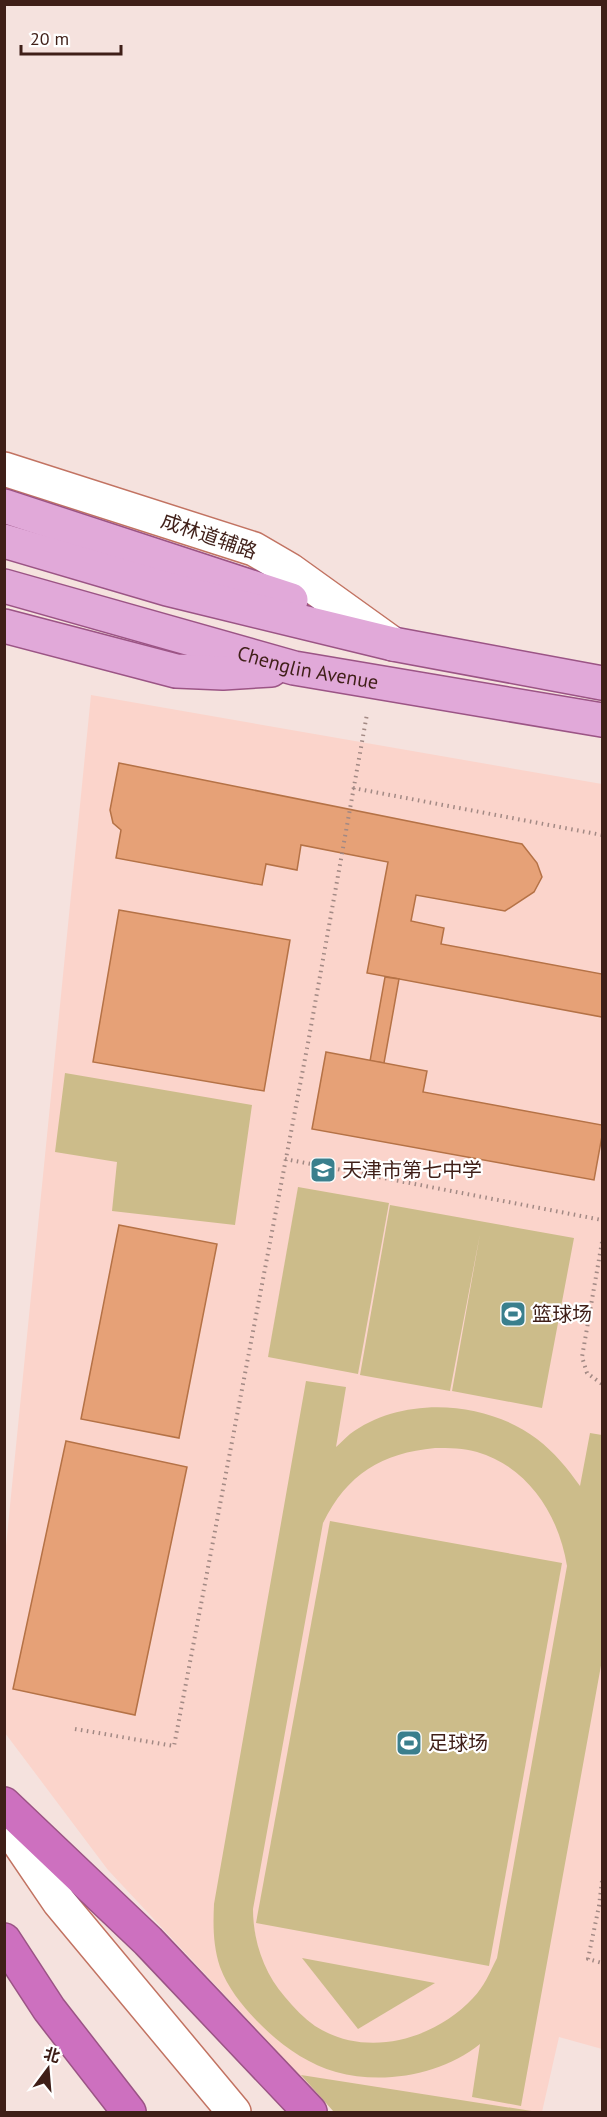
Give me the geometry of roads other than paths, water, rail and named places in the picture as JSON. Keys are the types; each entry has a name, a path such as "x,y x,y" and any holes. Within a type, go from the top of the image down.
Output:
{"highway":[{"path":"4,1804 148,1941 310,2112"},
{"path":"4,1940 49,2009 129,2112"}],"main road":[{"path":"4,506 267,591 314,608 393,644"},
{"path":"16,544 167,589 393,644"},
{"path":"4,586 294,668"},
{"path":"4,626 176,671 223,673 294,668"},
{"name":"Chenglin Avenue","path":"393,644 603,683"},
{"name":"Chenglin Avenue","path":"294,668 603,720"}],"street":[{"name":"成林道辅路","path":"4,469 254,549 290,570 393,644"},
{"path":"4,1821 59,1902 234,2112"}],"place":[{"name":"天津市第七中学","path":"323,1170"},
{"name":"篮球场","path":"513,1314"},
{"name":"足球场","path":"409,1743"}]}
